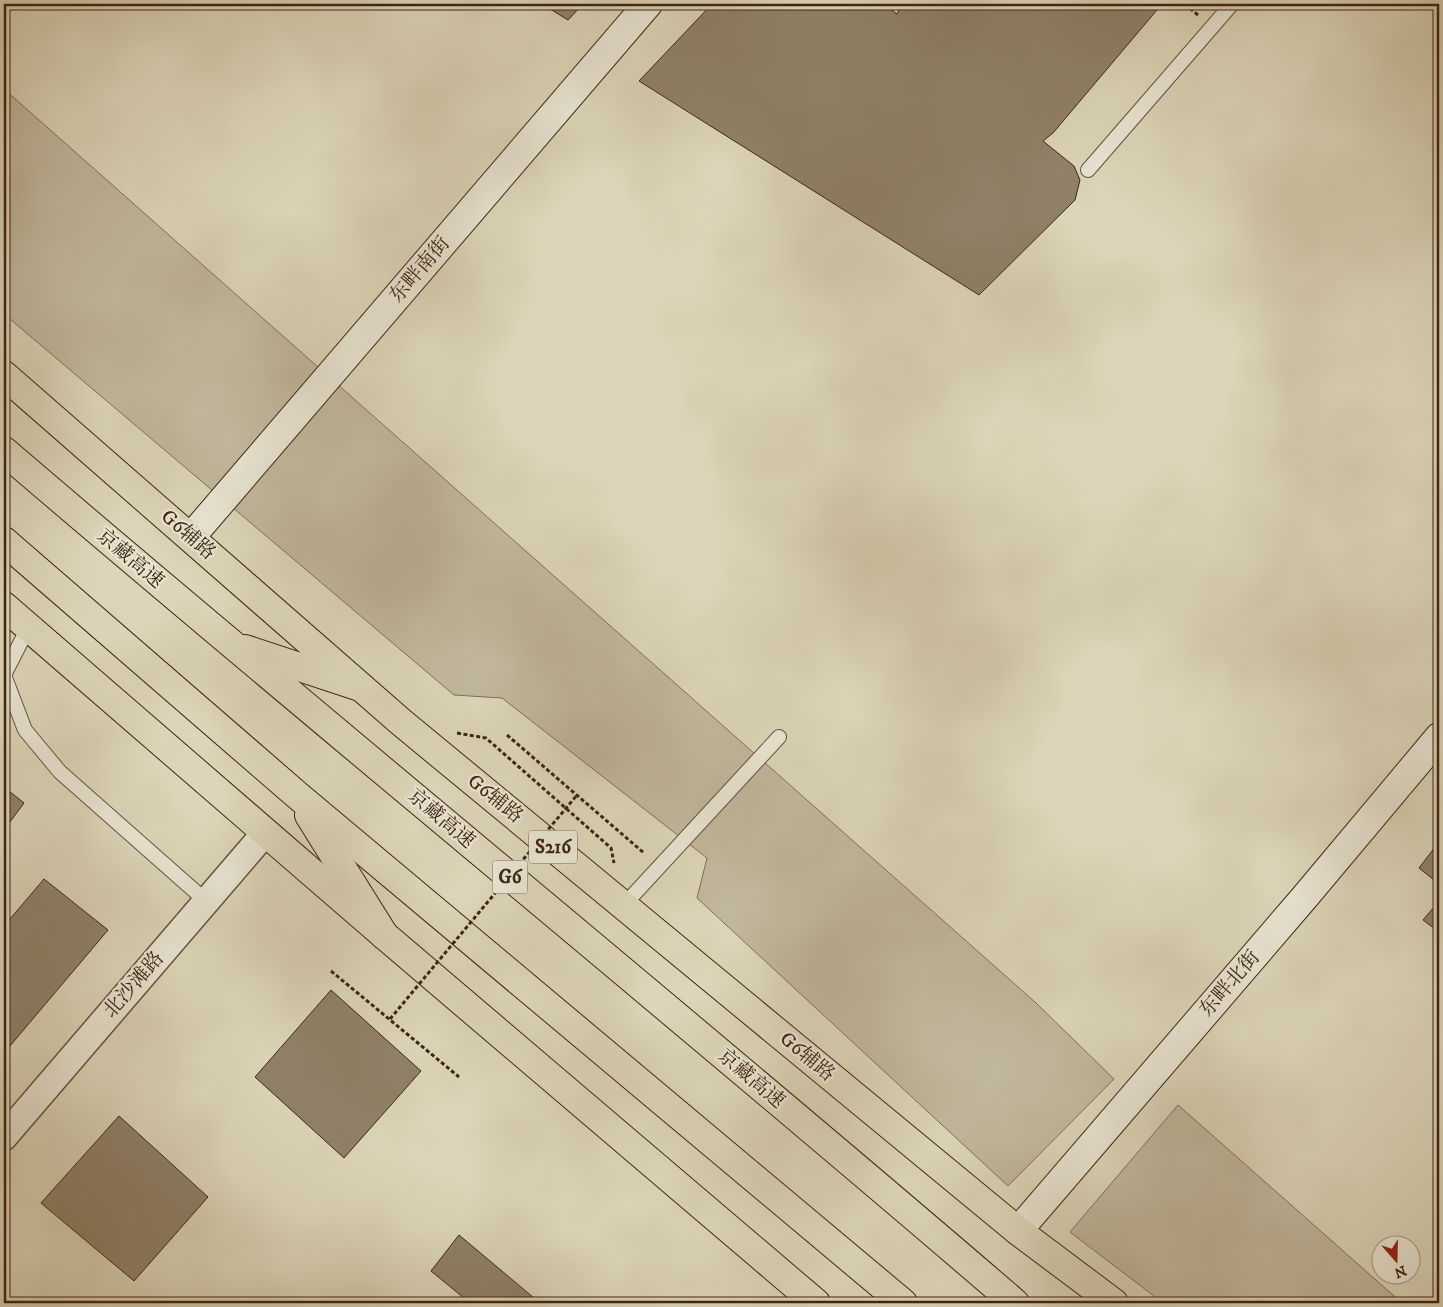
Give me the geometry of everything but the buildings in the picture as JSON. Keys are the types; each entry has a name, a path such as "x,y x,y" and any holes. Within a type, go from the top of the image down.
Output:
{"main road":[{"name":"G6辅路","path":"4,375 360,687 1018,1230 1114,1303"},
{"name":"京藏高速","path":"8,453 231,644 874,1182 1015,1303"},
{"path":"4,541 297,795 903,1303"},
{"path":"4,606 265,833 816,1303"},
{"path":"231,644 360,687"},
{"path":"297,795 384,935"}],"street":[{"name":"东畔南街","path":"191,537 648,4"},
{"name":"东畔北街","path":"1018,1230 1297,906 1439,736"},
{"name":"北沙滩路","path":"4,1137 265,833"}],"lane":[{"path":"1088,170 1232,4"},
{"path":"28,628 4,675 25,730 60,772 206,901"},
{"path":"624,905 779,737"}],"path":[{"path":"1185,4 1199,15"},
{"path":"448,731 486,738 611,848 624,905"},
{"path":"507,735 644,853"},
{"path":"390,1019 577,795"},
{"path":"331,971 459,1077"}],"shaded area":[{"path":"4,89 1035,1002 1114,1079 1008,1186 697,898 707,858 502,698 454,695 4,314"},
{"path":"1178,1105 1370,1275 1370,1284 1381,1284 1402,1303 1163,1303 1070,1232"}]}
